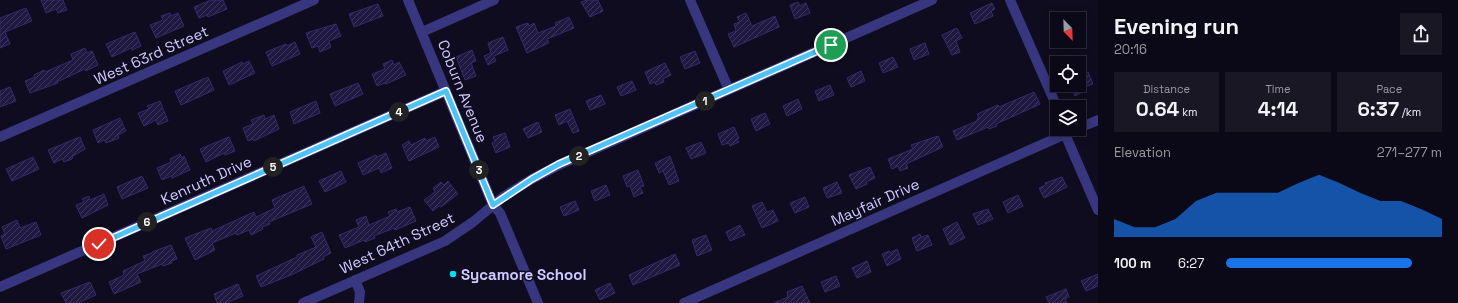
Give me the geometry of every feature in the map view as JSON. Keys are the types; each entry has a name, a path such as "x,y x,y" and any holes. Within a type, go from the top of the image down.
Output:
{"street":[{"name":"West 63rd Street","path":"0,137 314,0"},
{"name":"Coburn Avenue","path":"408,0 493,205 500,214 538,303"},
{"path":"422,32 494,0"},
{"path":"690,0 729,90"},
{"name":"West 64th Street","path":"303,303 445,241 473,222 493,205 532,179 559,164 932,0"},
{"path":"1010,0 1054,100"},
{"name":"Kenruth Drive","path":"0,287 446,91"},
{"name":"Mayfair Drive","path":"1086,125 1098,120"},
{"name":"Mayfair Drive","path":"684,303 1060,136"},
{"path":"1073,136 1098,210"},
{"path":"355,280 360,292 359,303"}],"building":[{"path":"41,0 63,0 67,10 58,13 56,9 46,13"},
{"path":"211,0 223,0 227,9 208,17 207,15 199,18 194,7"},
{"path":"587,0 598,0 603,11 590,17 581,2"},
{"path":"798,2 800,6 806,3 810,13 795,19 790,5"},
{"path":"992,3 995,9 991,11 993,16 975,24 970,13"},
{"path":"378,4 383,16 354,27 349,14"},
{"path":"26,8 32,21 5,32 10,44 0,48 0,18"},
{"path":"170,13 171,16 178,13 184,26 156,38 150,25 163,20 161,16"},
{"path":"746,13 752,26 775,16 779,27 734,47 728,34 736,31 734,24 740,22 737,17"},
{"path":"569,17 574,28 547,39 549,43 527,53 516,27 528,23 529,26 534,23 538,33 556,26 555,23"},
{"path":"336,24 341,36 329,41 331,47 320,52 318,46 312,48 306,33"},
{"path":"957,28 962,38 956,41 960,52 952,55 942,35"},
{"path":"135,32 141,46 132,50 131,48 112,57 106,44"},
{"path":"503,37 508,50 494,56 496,61 488,65 484,56 491,53 488,43"},
{"path":"295,42 300,54 272,66 266,52"},
{"path":"925,43 929,54 914,60 910,49"},
{"path":"85,48 87,53 92,51 98,65 86,71 85,69 57,82 58,83 30,93 25,81 35,77 34,75 44,70 45,72 73,60 71,54"},
{"path":"472,50 476,61 471,63 476,76 465,80 456,57"},
{"path":"695,51 700,63 685,69 680,57"},
{"path":"893,57 898,67 883,73 879,63"},
{"path":"392,60 394,65 399,62 406,75 386,84 377,86 372,74 385,69 383,64"},
{"path":"249,61 255,73 229,85 223,71 242,62 243,64"},
{"path":"665,63 671,75 663,79 664,82 656,85 655,82 650,84 645,72"},
{"path":"861,71 865,81 851,87 847,78"},
{"path":"1088,72 1093,84 1086,87 1086,73"},
{"path":"208,77 214,90 181,105 175,91"},
{"path":"632,81 636,90 621,96 617,87"},
{"path":"358,83 363,94 335,106 330,94"},
{"path":"830,85 834,95 819,101 815,91"},
{"path":"10,87 16,101 0,107 0,91"},
{"path":"1034,92 1040,104 996,124 997,126 989,129 988,127 957,140 953,131 977,121 979,118 977,114 998,105 999,107"},
{"path":"1073,92 1082,92 1075,96"},
{"path":"601,95 605,104 590,110 586,101"},
{"path":"798,99 802,109 787,116 783,106"},
{"path":"160,101 168,121 158,125 156,120 144,126 138,113 149,109 147,106"},
{"path":"316,101 320,113 294,124 290,112"},
{"path":"570,109 579,131 573,133 567,121 559,125 555,115"},
{"path":"765,113 770,124 756,131 751,119"},
{"path":"264,115 265,119 274,115 279,129 254,141 254,139 248,141 243,128 253,124 251,120"},
{"path":"120,118 126,131 118,135 119,138 106,143 104,140 98,143 93,130"},
{"path":"538,122 542,132 528,138 523,129"},
{"path":"734,127 739,138 737,139 739,142 730,146 729,143 722,145 718,134"},
{"path":"505,133 510,147 496,153 492,143 495,142 493,137"},
{"path":"938,136 943,147 906,164 908,168 900,171 898,166 892,169 888,159 913,149 911,145"},
{"path":"80,137 85,149 73,156 72,159 64,162 62,159 54,163 48,150"},
{"path":"229,137 235,151 225,155 224,153 206,162 200,149"},
{"path":"435,137 439,147 409,161 402,145 409,141 411,145 425,138 426,141"},
{"path":"701,142 706,153 691,159 686,148"},
{"path":"386,153 392,168 381,173 379,168 363,175 358,163 376,155 377,157"},
{"path":"180,154 182,158 184,156 190,170 172,178 171,176 162,180 157,168 171,162 170,159"},
{"path":"670,156 679,181 669,185 663,171 659,173 655,163"},
{"path":"33,157 39,169 12,181 6,169"},
{"path":"870,167 875,178 856,189 849,175"},
{"path":"638,170 644,186 640,187 643,193 634,197 630,186 627,187 623,176"},
{"path":"341,171 346,182 325,192 319,181"},
{"path":"142,176 148,188 122,199 117,187"},
{"path":"1062,177 1067,187 1044,198 1039,188 1046,185 1045,183"},
{"path":"448,181 458,194 433,211 424,200 435,192 433,188 441,182 444,185"},
{"path":"837,182 842,193 827,198 823,188"},
{"path":"606,185 610,195 595,201 591,191"},
{"path":"304,186 312,204 269,222 270,224 262,227 263,229 251,235 249,230 237,235 236,233 212,243 215,250 195,260 185,238 211,228 212,231 254,212 256,217 275,208 272,200"},
{"path":"104,194 108,205 82,218 76,205 84,202 82,199 89,196 90,200"},
{"path":"1018,195 1023,206 1008,213 1003,202"},
{"path":"805,197 809,207 795,213 790,203"},
{"path":"575,201 579,210 564,216 560,207"},
{"path":"762,202 767,212 773,210 778,221 762,228 752,206"},
{"path":"410,207 416,221 395,230 394,228 374,236 375,238 365,242 364,240 345,248 339,235 359,227 356,220 366,216 369,225 390,216 388,212 396,209 397,212"},
{"path":"988,209 993,219 978,225 973,214"},
{"path":"17,220 20,228 36,222 41,235 6,249 1,236 5,234 2,227"},
{"path":"957,222 965,238 950,245 943,229"},
{"path":"740,225 745,235 730,241 726,232"},
{"path":"322,232 331,253 323,257 324,259 291,275 261,287 256,276 316,247 311,237"},
{"path":"920,234 921,237 928,235 932,245 917,251 912,238"},
{"path":"706,235 712,250 697,256 692,240"},
{"path":"171,245 177,259 171,261 172,263 163,266 162,264 137,274 141,282 114,294 109,282 124,275 123,271 145,261 143,256"},
{"path":"897,249 901,259 887,266 882,254 889,251 890,253"},
{"path":"675,254 680,265 633,285 629,275"},
{"path":"867,261 871,272 857,278 852,268"},
{"path":"1098,274 1098,286 1086,291 1081,281"},
{"path":"836,276 840,286 825,292 821,282"},
{"path":"90,282 96,295 78,303 66,303 61,293"},
{"path":"610,283 615,293 600,300 595,290"},
{"path":"238,284 243,296 226,303 217,303 214,294"},
{"path":"802,286 810,303 774,303 788,297 787,292"},
{"path":"1066,289 1069,297 1065,299 1067,303 1049,303 1046,297"}],"place":[{"name":"Sycamore School","path":"453,274"}],"route":[{"path":"99,244 446,91 493,205 503,197 559,164 831,45"}]}
